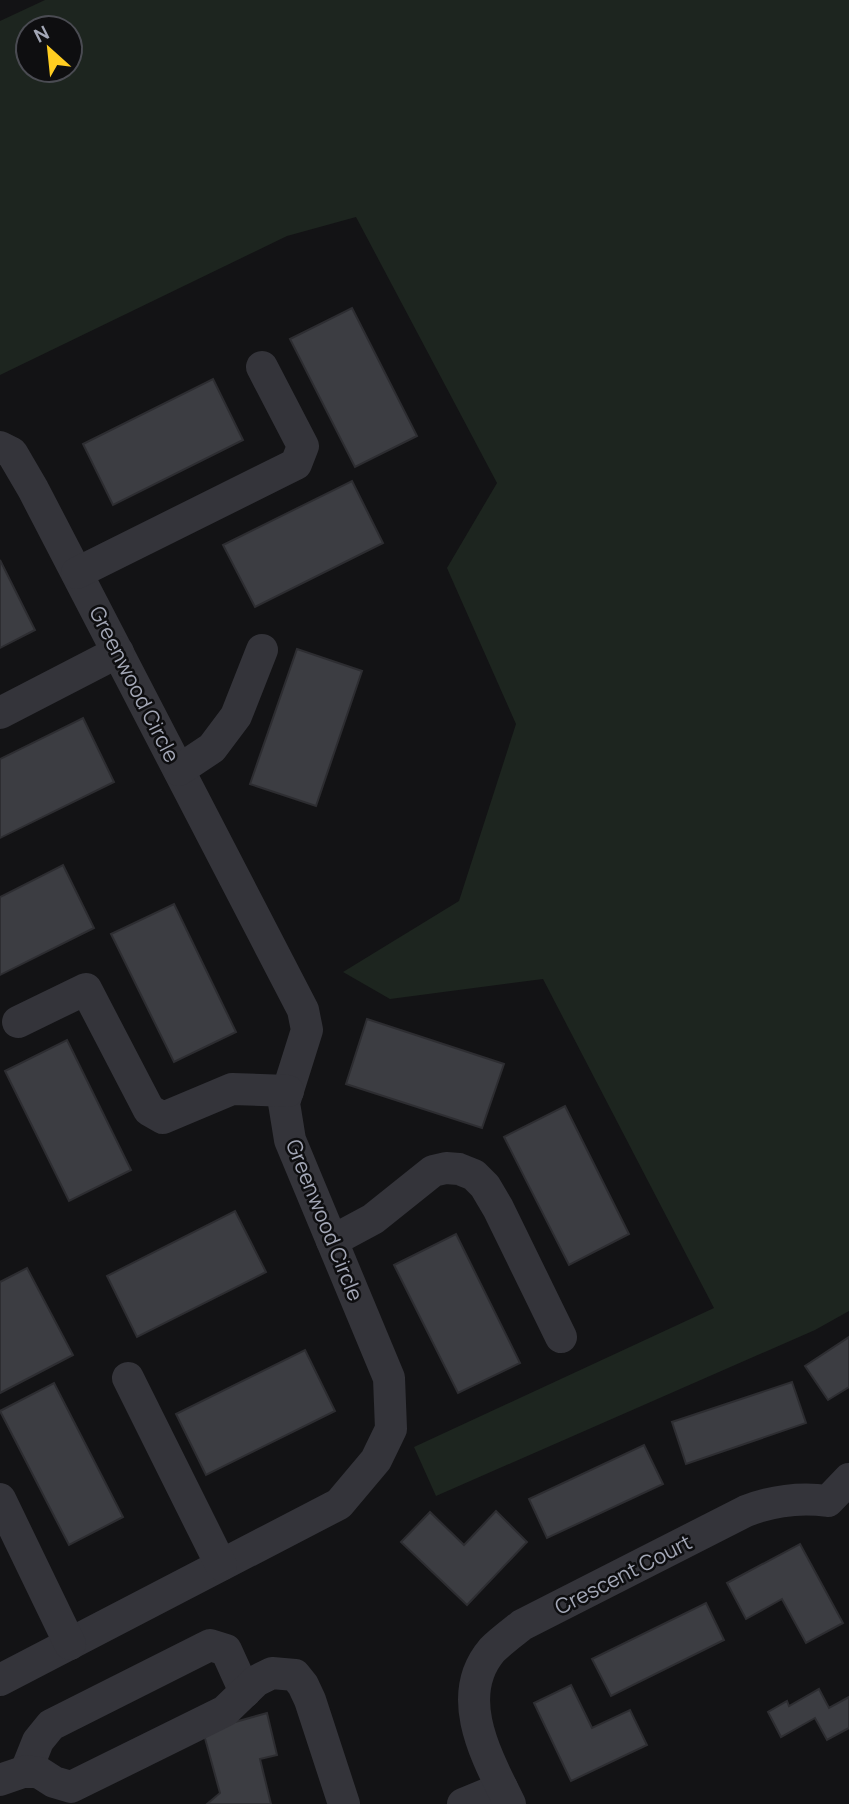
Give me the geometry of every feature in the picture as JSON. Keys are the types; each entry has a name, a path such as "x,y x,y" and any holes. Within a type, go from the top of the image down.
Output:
{"street":[{"path":"77,573 296,464 303,446 262,367"},
{"name":"Greenwood Circle","path":"0,447 12,453 33,489 303,1010 307,1030 284,1103 290,1140 389,1378 391,1429 376,1461 339,1504 0,1680"},
{"path":"179,770 212,748 236,716 262,650"},
{"path":"0,713 118,652"},
{"path":"18,1021 86,989 149,1110 163,1118 232,1088 288,1091"},
{"path":"332,1241 373,1219 432,1171 459,1169 474,1175 485,1186 498,1208 561,1337"},
{"path":"128,1378 221,1565"},
{"name":"Crescent Court","path":"506,1796 483,1744 474,1709 478,1678 493,1650 522,1625 746,1511 796,1499 842,1497"},
{"path":"0,1499 70,1644"},
{"path":"13,1776 51,1726 209,1645 226,1650 245,1692"},
{"path":"13,1776 40,1773 54,1782 71,1787 217,1716 256,1681 272,1673 295,1675 303,1685 344,1804"},
{"path":"463,1804 506,1796"}],"shaded area":[{"path":"45,0 849,0 849,1311 815,1330 436,1496 414,1447 714,1308 543,979 390,999 343,972 459,901 516,724 447,568 497,483 356,217 287,236 0,375 0,21 14,14 14,84 84,84 84,14 15,14"}],"building":[{"path":"352,308 417,436 355,467 290,339"},
{"path":"213,379 243,440 113,505 83,444"},
{"path":"352,481 383,543 255,607 223,545"},
{"path":"0,560 35,630 0,648"},
{"path":"297,649 362,671 316,806 250,784"},
{"path":"83,718 114,782 0,838 0,759"},
{"path":"63,865 94,928 0,975 0,897"},
{"path":"174,904 236,1032 174,1062 111,934"},
{"path":"367,1019 504,1064 482,1128 346,1084"},
{"path":"67,1040 131,1170 69,1201 5,1071"},
{"path":"565,1106 629,1234 569,1265 504,1137"},
{"path":"235,1211 266,1272 137,1337 107,1276"},
{"path":"456,1234 520,1363 458,1393 394,1265"},
{"path":"27,1268 73,1355 0,1393 0,1282"},
{"path":"849,1337 849,1387 828,1400 805,1366"},
{"path":"305,1350 335,1411 206,1475 176,1414"},
{"path":"792,1382 806,1423 686,1464 672,1422"},
{"path":"54,1383 123,1517 69,1545 0,1411"},
{"path":"644,1445 663,1484 547,1538 529,1499"},
{"path":"496,1511 527,1542 467,1605 401,1542 430,1512 464,1545"},
{"path":"800,1544 843,1623 806,1643 782,1599 746,1619 727,1583"},
{"path":"706,1603 724,1640 611,1696 592,1659"},
{"path":"571,1685 592,1728 630,1710 647,1745 571,1781 534,1703"},
{"path":"819,1689 829,1708 849,1697 849,1728 827,1740 815,1718 781,1737 768,1712 787,1701 789,1706"},
{"path":"267,1713 277,1755 260,1759 271,1804 207,1804 220,1793 203,1731"}]}
